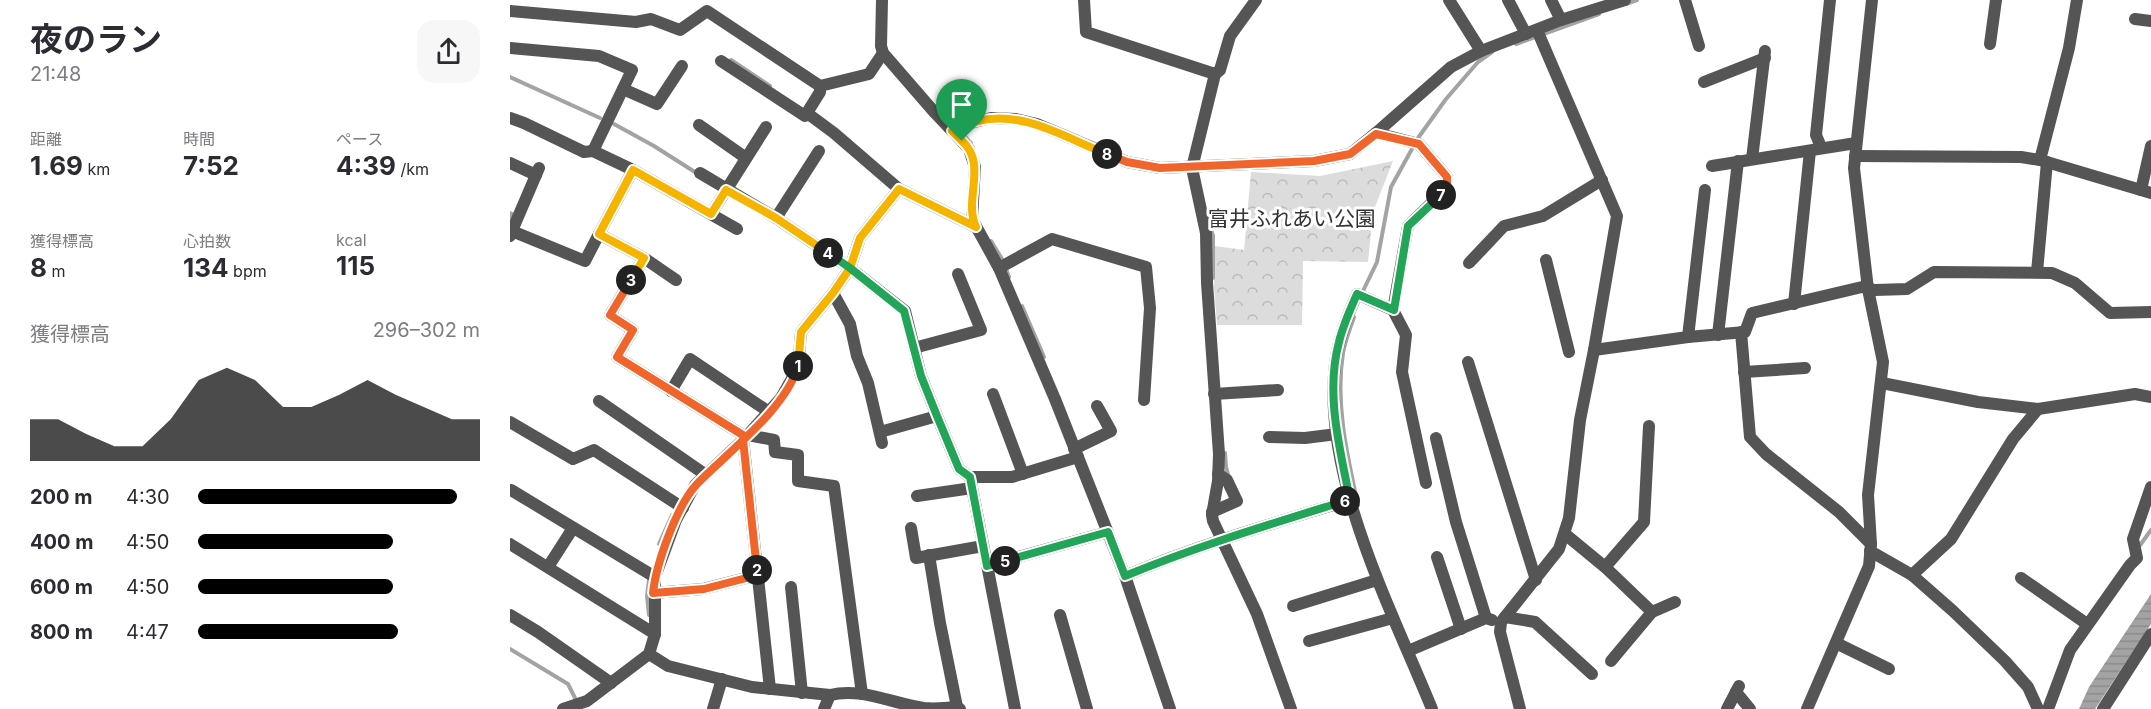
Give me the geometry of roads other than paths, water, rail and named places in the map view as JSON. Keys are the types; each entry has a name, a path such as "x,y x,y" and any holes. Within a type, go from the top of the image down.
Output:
{"street":[{"path":"882,0 881,46 883,53 955,129 974,160 972,219 1003,267 1079,449 1108,532 1128,574 1170,709"},
{"path":"1084,0 1086,32 1215,74"},
{"path":"1256,0 1230,36 1220,70 1215,74 1196,168 1206,233 1207,283 1219,393 1218,474 1212,516 1218,540 1257,614 1291,709"},
{"path":"1449,0 1481,51"},
{"path":"1508,0 1543,43 1617,216 1580,420 1566,534 1559,549 1503,620 1500,632 1520,709"},
{"path":"1551,0 1561,20"},
{"path":"955,129 991,118 1016,119 1037,124 1127,162 1160,168 1314,161 1350,154 1376,134 1451,67 1481,51 1561,20 1625,0"},
{"path":"1685,0 1699,46"},
{"path":"1794,304 1815,149 1830,0"},
{"path":"1807,709 1869,566 1871,547 1868,495 1883,362 1868,289 1856,195 1855,156 1872,0"},
{"path":"1990,44 1996,0"},
{"path":"2037,272 2043,161 2069,48 2077,0"},
{"path":"510,11 636,22 651,19 680,30 707,11 820,86 869,74 883,53"},
{"path":"2135,19 2151,21"},
{"path":"510,48 599,56 632,70 593,151"},
{"path":"1704,82 1765,54 1752,159"},
{"path":"721,61 805,116 820,93 820,86"},
{"path":"623,89 657,104 682,66"},
{"path":"808,112 899,189 976,227"},
{"path":"510,118 584,152 593,151 633,170 737,229"},
{"path":"699,125 746,158"},
{"path":"711,214 766,127"},
{"path":"1376,134 1415,143 1447,177 1447,188 1408,226 1394,310 1406,335 1402,372 1426,483"},
{"path":"1712,166 1856,143"},
{"path":"1855,156 2020,157 2043,161 2146,191 2151,147"},
{"path":"776,218 819,151"},
{"path":"1718,335 1738,161"},
{"path":"510,163 537,171 511,233 585,261 633,170"},
{"path":"700,173 776,218 850,268 904,311 921,376 959,469 971,483 1015,709"},
{"path":"1469,263 1504,226 1543,216 1602,180"},
{"path":"563,709 587,701 649,654 655,634 653,593 655,577 666,542 683,508 695,486 746,437 781,398 798,368 801,332 850,268 860,238 899,189"},
{"path":"1688,337 1705,190"},
{"path":"599,234 644,258 676,280"},
{"path":"1003,267 1052,239 1146,267 1150,308 1144,400"},
{"path":"644,258 610,315 633,330 617,357 746,437 774,440 775,452 798,455 798,481 834,486 862,694"},
{"path":"1546,260 1569,352"},
{"path":"1594,350 1745,332 1752,313 1862,287 1907,289 1934,272 2052,273 2075,283 2110,313 2151,312"},
{"path":"914,348 981,330 958,274"},
{"path":"833,293 850,324 881,437 937,416"},
{"path":"1394,310 1357,294 1338,343 1334,397 1337,434 1350,500 1377,580 1393,618 1412,650 1432,709"},
{"path":"1741,332 1750,437 1766,454 1839,512 1871,547 1912,575 1953,611 2005,661 2028,687 2038,709"},
{"path":"671,391 690,359 769,412"},
{"path":"1468,362 1536,580"},
{"path":"1744,372 1805,368"},
{"path":"1882,382 1978,402 2038,409 2135,394 2151,397"},
{"path":"1219,393 1278,390"},
{"path":"993,394 1023,474"},
{"path":"599,400 706,475"},
{"path":"917,496 1023,474 1079,449 1111,431 1097,406"},
{"path":"1912,575 1951,539 2013,438 2038,409"},
{"path":"510,422 573,459 594,450 683,508"},
{"path":"1605,567 1644,522 1649,426"},
{"path":"1269,437 1305,438 1337,434"},
{"path":"746,437 770,689"},
{"path":"1436,438 1456,522 1486,618"},
{"path":"1212,516 1237,501 1227,480 1218,474"},
{"path":"2050,704 2070,650 2137,558 2133,539 2151,487"},
{"path":"511,490 655,577"},
{"path":"1128,574 1165,558 1218,540 1350,500"},
{"path":"548,567 573,528"},
{"path":"911,528 916,558 983,546"},
{"path":"987,566 1108,532"},
{"path":"1566,534 1652,612"},
{"path":"510,544 655,634"},
{"path":"649,654 668,666 770,689 830,695 840,692 862,694 882,703 925,709 952,708 929,555"},
{"path":"1437,557 1461,629"},
{"path":"653,593 704,589 758,575"},
{"path":"2022,579 2087,624"},
{"path":"1293,606 1377,580"},
{"path":"791,587 802,693"},
{"path":"1611,661 1652,612 1675,602"},
{"path":"510,615 611,683"},
{"path":"1060,615 1087,709"},
{"path":"1309,641 1393,618"},
{"path":"1412,650 1486,618 1535,622 1592,674"},
{"path":"2103,709 2151,634"},
{"path":"1836,643 1889,669"},
{"path":"713,709 722,679"},
{"path":"1727,709 1737,689 1750,709"},
{"path":"824,709 830,695"}],"waterway":[{"path":"1626,4 1637,0"},
{"path":"1516,44 1599,14"},
{"path":"1363,291 1377,262 1391,187 1418,138 1446,99 1478,62 1492,52"},
{"path":"731,60 770,86"},
{"path":"510,77 600,118"},
{"path":"614,124 698,174"},
{"path":"958,129 971,143"},
{"path":"510,213 512,214 510,218"},
{"path":"1211,229 1213,278"},
{"path":"991,241 1009,277"},
{"path":"1022,306 1044,357"},
{"path":"1354,317 1343,353 1340,391 1346,448 1358,505"},
{"path":"1225,453 1229,478"},
{"path":"659,544 672,515"},
{"path":"2138,548 2151,530"},
{"path":"649,580 647,596 649,615"},
{"path":"510,649 568,684 576,700"}],"park label":[{"name":"富井ふれあい公園","path":"1292,218"}]}
